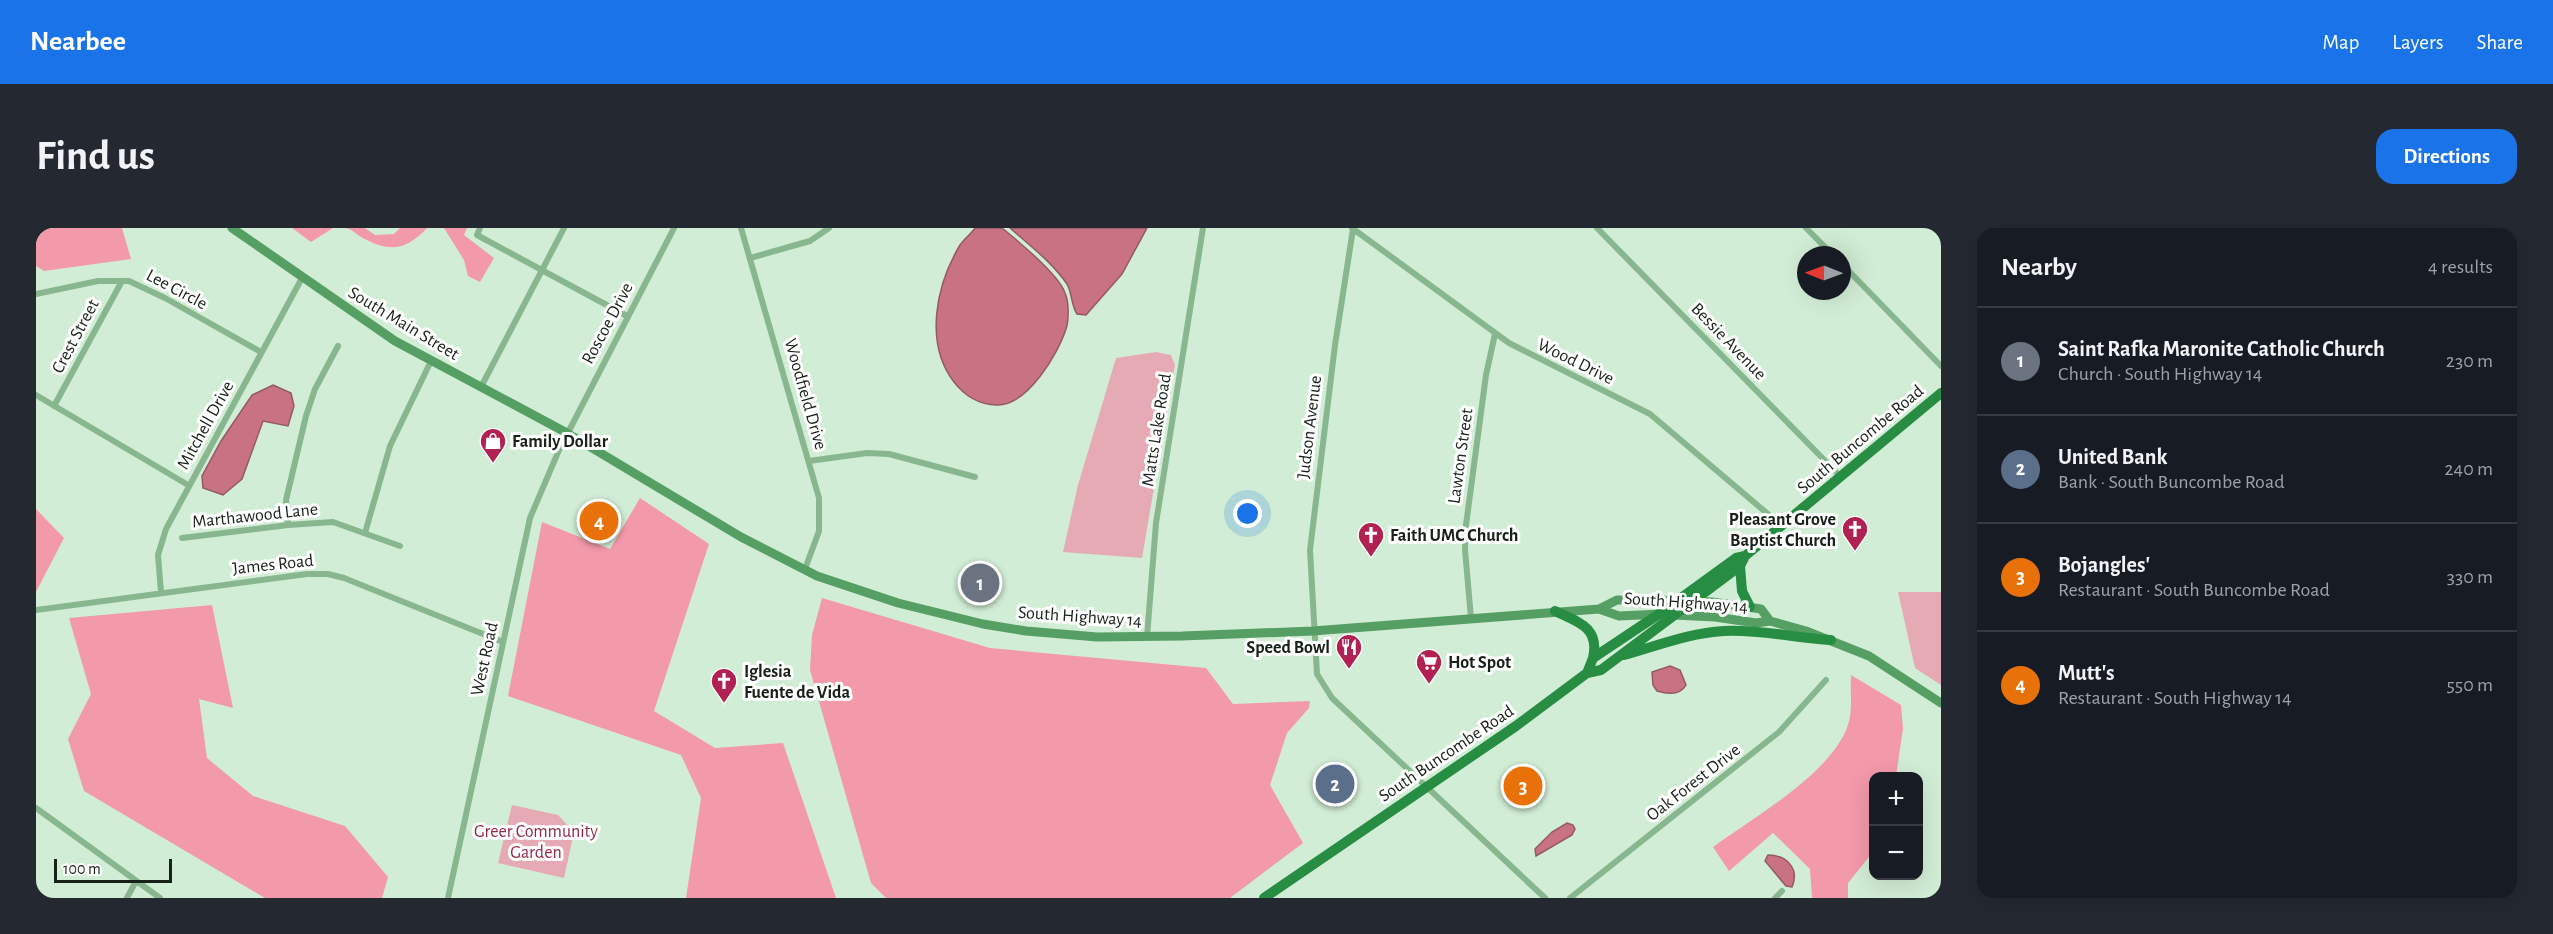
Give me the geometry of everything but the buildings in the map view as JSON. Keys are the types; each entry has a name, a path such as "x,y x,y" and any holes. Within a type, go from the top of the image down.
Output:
{"main road":[{"name":"South Main Street","path":"232,228 363,321 431,361 567,433"},
{"name":"South Buncombe Road","path":"1270,896 1516,726 1587,673 1601,670 1743,561 1840,476 1941,393"},
{"name":"South Highway 14","path":"567,433 697,512 779,558 817,576 898,603 983,624 1067,635 1147,637 1313,631 1599,609 1619,616 1659,614 1715,617 1756,623 1770,621 1806,631 1869,656 1941,703"},
{"name":"South Buncombe Road","path":"1593,658 1736,558 1743,561"},
{"path":"1743,561 1742,591 1750,607"},
{"name":"South Highway 14","path":"1599,609 1617,600 1694,600 1761,609 1770,621"},
{"path":"1555,611 1589,630 1594,640 1593,658 1587,673"},
{"path":"1618,657 1676,639 1722,631 1831,640"}],"street":[{"path":"480,228 477,235 627,316"},
{"path":"482,387 564,228"},
{"name":"Roscoe Drive","path":"567,433 674,228"},
{"name":"Woodfield Drive","path":"741,228 819,498 821,519 817,542 805,569"},
{"path":"750,258 810,242 824,234 829,228"},
{"name":"Matts Lake Road","path":"1147,637 1156,523 1203,228"},
{"name":"Bessie Avenue","path":"1597,228 1840,476"},
{"path":"1806,228 1824,246"},
{"name":"Wood Drive","path":"1353,229 1494,334 1529,355 1650,414 1782,526"},
{"name":"Judson Avenue","path":"1353,229 1336,334 1311,531 1310,570 1317,674 1332,698 1545,898"},
{"path":"1851,273 1941,366"},
{"name":"Mitchell Drive","path":"161,592 158,565 160,544 189,485 302,278"},
{"name":"Lee Circle","path":"36,294 85,283 122,281 135,283 261,352"},
{"name":"Crest Street","path":"54,406 122,281"},
{"name":"Lawton Street","path":"1471,618 1465,550 1466,525 1486,375 1494,334"},
{"path":"288,525 286,500 306,416 315,389 338,346"},
{"path":"365,533 390,446 431,361"},
{"path":"36,395 189,485"},
{"name":"West Road","path":"448,898 530,518 567,433"},
{"path":"809,461 867,453 889,454 975,477"},
{"name":"Marthawood Lane","path":"182,538 333,522 400,546"},
{"name":"James Road","path":"36,610 307,574 328,574 344,578 503,642"},
{"name":"Oak Forest Drive","path":"1570,898 1779,732 1826,680"},
{"path":"36,807 160,898"},
{"path":"127,898 136,881"},
{"path":"1775,898 1782,891"}],"green space":[{"path":"1156,352 1171,355 1175,365 1142,558 1063,552 1078,485 1116,358"},
{"path":"1898,592 1941,592 1941,685 1915,668"},
{"name":"Greer Community Garden","path":"512,805 558,815 574,832 564,878 498,863"}],"shaded area":[{"path":"36,228 122,228 131,259 44,271 36,266"},
{"path":"292,228 333,228 311,242"},
{"path":"346,228 365,228 375,235 394,234 400,228 427,228 407,244 392,247 376,244"},
{"path":"444,228 467,228 464,235 494,258 480,282 468,276 464,260"},
{"path":"975,228 1002,228 1055,277 1065,293 1068,306 1067,325 1062,339 1040,377 1019,397 1008,403 997,405 972,398 954,382 945,367 936,332 940,296 945,278 960,245"},
{"path":"1010,228 1147,228 1122,274 1086,315 1077,314 1069,287 1061,276"},
{"path":"273,385 291,393 294,406 288,426 263,421 242,479 223,495 203,488 202,476 221,441 252,395"},
{"path":"640,498 709,544 654,711 715,748 783,743 836,898 686,898 701,798 681,755 508,696 542,522 610,549"},
{"path":"36,509 64,538 36,592"},
{"path":"822,598 990,648 1206,668 1233,704 1310,701 1309,708 1287,733 1270,785 1303,843 1230,898 886,898 871,883 810,670 812,635"},
{"path":"212,605 233,708 199,699 207,758 253,796 345,826 388,877 382,898 265,898 84,791 68,739 91,694 69,618"},
{"path":"1670,666 1680,670 1686,685 1677,693 1657,691 1653,685 1652,672"},
{"path":"1851,675 1901,705 1903,729 1897,772 1869,772 1869,857 1848,883 1848,898 1812,898 1810,869 1773,833 1729,871 1713,847 1790,793 1826,760 1839,743 1848,725 1851,707"},
{"path":"1567,823 1573,825 1575,829 1572,835 1536,856 1535,849 1552,832"},
{"path":"1768,855 1780,857 1790,864 1794,874 1792,887 1786,886 1765,861"}],"place":[{"name":"Family Dollar","path":"493,464"},
{"name":"Mutt's","path":"599,521"},
{"name":"Pleasant Grove Baptist Church","path":"1855,552"},
{"name":"Faith UMC Church","path":"1371,558"},
{"name":"Saint Rafka Maronite Catholic Church","path":"980,583"},
{"name":"Speed Bowl","path":"1349,670"},
{"name":"Hot Spot","path":"1429,685"},
{"name":"Iglesia Fuente de Vida","path":"724,704"},
{"name":"United Bank","path":"1335,784"},
{"name":"Bojangles'","path":"1523,786"}]}
